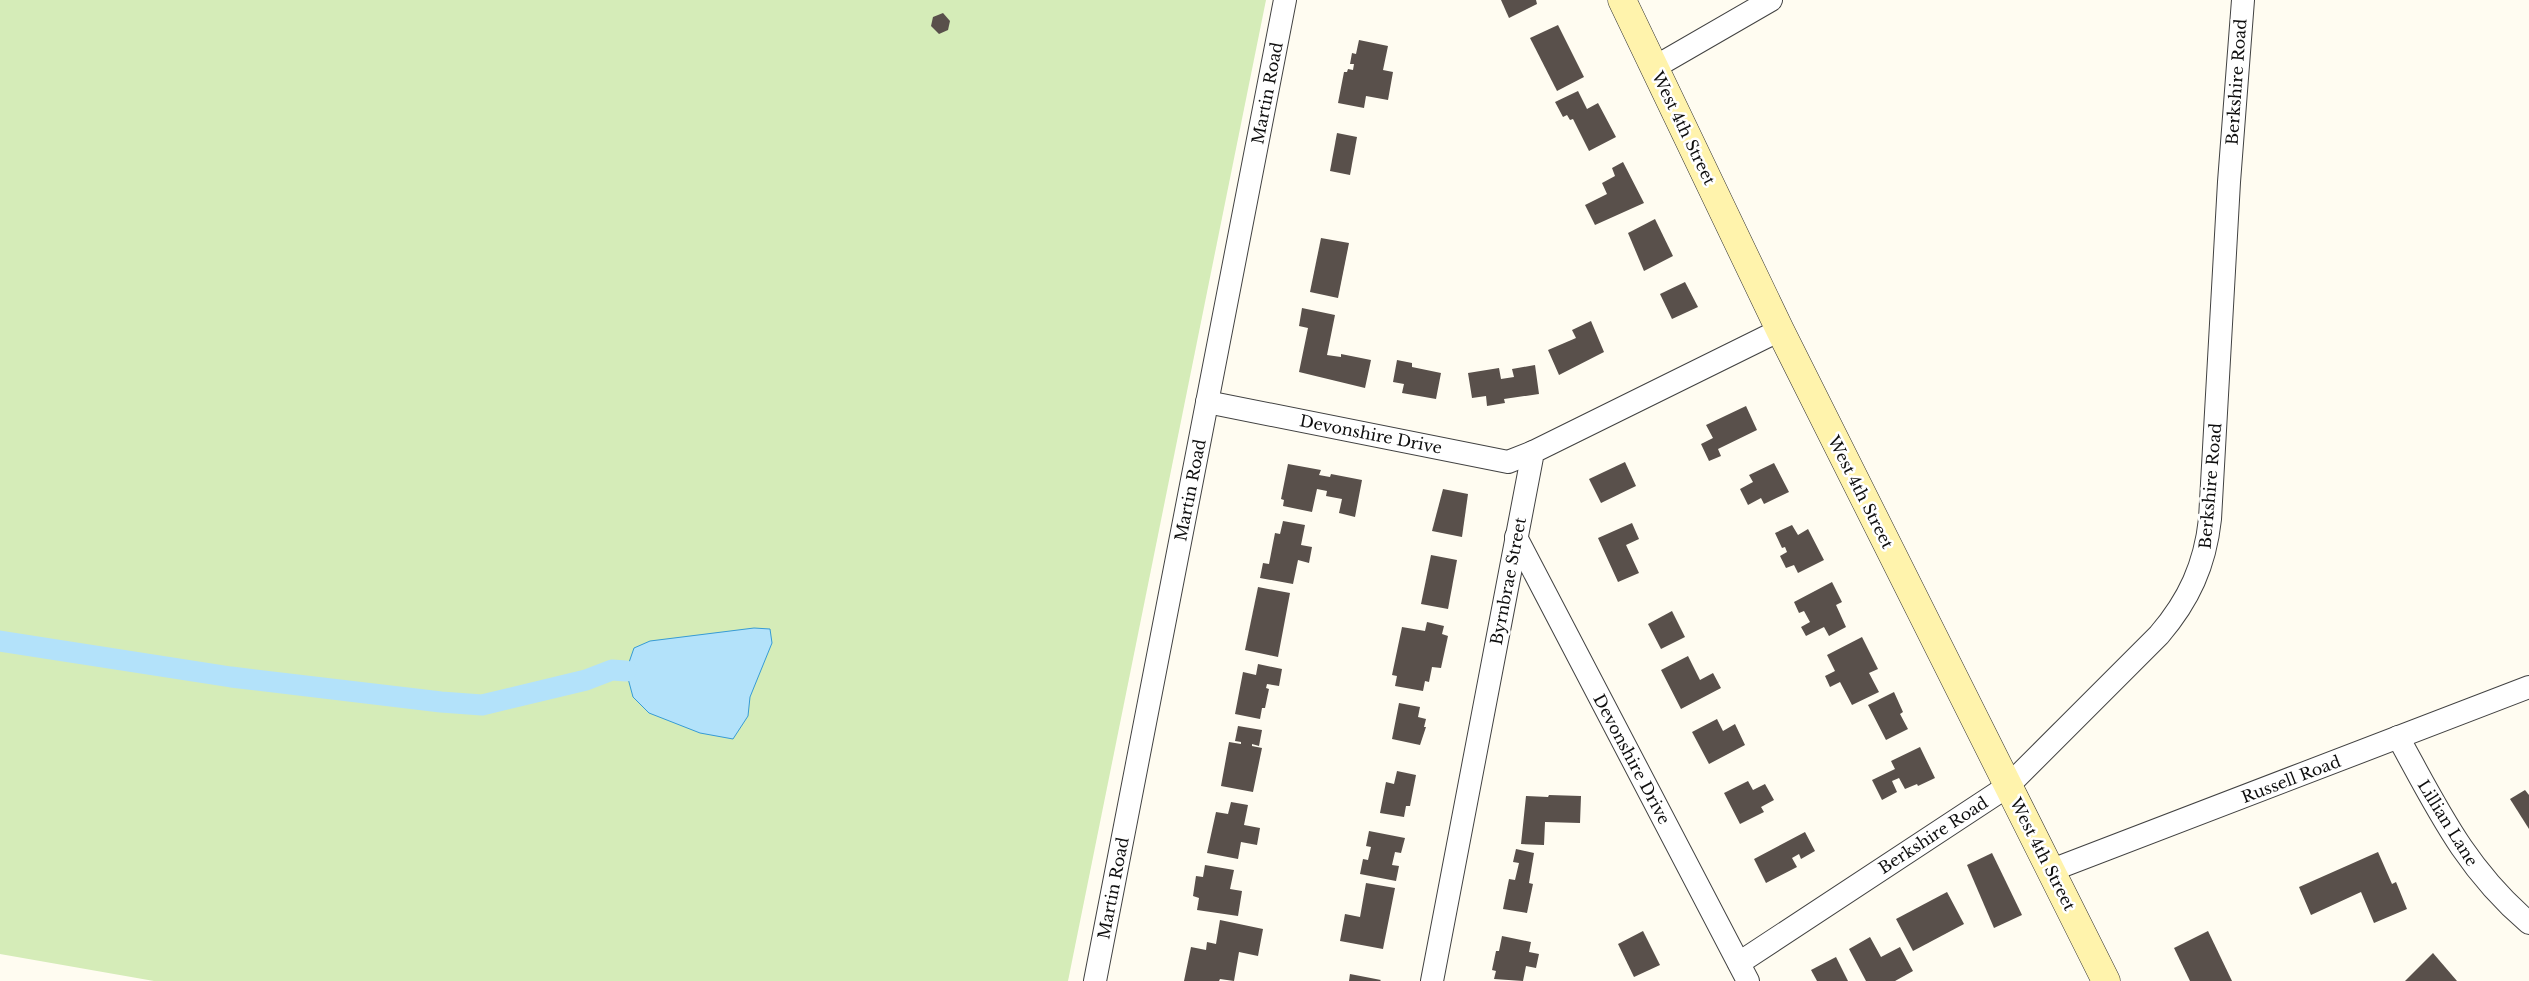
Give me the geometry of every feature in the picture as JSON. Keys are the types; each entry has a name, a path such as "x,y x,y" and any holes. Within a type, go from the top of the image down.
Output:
{"main road":[{"name":"West 4th Street","path":"1622,0 1780,330 2106,981"}],"street":[{"name":"Martin Road","path":"1095,981 1285,0"},
{"path":"1655,67 1771,0"},
{"name":"Berkshire Road","path":"1743,972 2008,786 2159,635 2181,608 2200,570 2207,545 2210,519 2229,182 2243,0"},
{"path":"1533,452 1780,330"},
{"name":"Devonshire Drive","path":"1207,402 1508,462 1533,452"},
{"name":"Byrnbrae Street","path":"1432,981 1533,452"},
{"name":"Devonshire Drive","path":"1516,537 1743,972"},
{"name":"Russell Road","path":"2052,870 2529,687"},
{"name":"Lillian Lane","path":"2398,737 2461,849 2483,878 2529,924"}],"green space":[{"path":"0,0 1266,0 1068,981 154,981 0,954"}],"water":[{"path":"754,628 770,629 772,643 750,697 748,716 733,739 700,733 649,713 633,697 626,671 634,648 650,641"}],"building":[{"path":"1501,0 1536,0 1537,4 1509,18"},
{"path":"943,13 950,21 948,30 939,34 931,26 933,17"},
{"path":"1558,25 1584,77 1557,91 1530,38"},
{"path":"1359,40 1388,46 1383,70 1393,72 1388,100 1366,96 1364,108 1338,103 1344,72 1347,72 1348,69 1353,70 1354,64 1350,64 1352,53 1356,54"},
{"path":"1578,91 1587,109 1598,103 1616,137 1589,151 1573,119 1570,120 1567,115 1563,117 1555,102"},
{"path":"1337,133 1357,137 1350,175 1330,171"},
{"path":"1623,162 1644,203 1595,225 1585,205 1607,194 1602,183 1615,176 1612,168"},
{"path":"1655,219 1673,256 1644,271 1628,233"},
{"path":"1321,238 1349,243 1338,298 1310,292"},
{"path":"1685,282 1698,307 1672,319 1660,294"},
{"path":"1302,308 1335,315 1327,355 1341,357 1341,354 1371,360 1365,388 1299,372 1308,328 1299,326"},
{"path":"1591,321 1604,352 1559,375 1548,350 1576,338 1572,330"},
{"path":"1397,360 1412,363 1412,367 1441,373 1436,399 1402,393 1404,384 1393,382"},
{"path":"1535,365 1539,394 1504,399 1505,403 1487,406 1486,396 1472,398 1468,373 1499,368 1501,379 1514,377 1512,369"},
{"path":"1746,406 1757,430 1718,449 1721,456 1709,461 1701,444 1713,438 1706,425"},
{"path":"1625,462 1636,486 1601,503 1589,479"},
{"path":"1774,463 1789,492 1764,504 1761,498 1748,505 1740,489 1753,482 1749,475"},
{"path":"1288,464 1321,470 1319,475 1330,477 1331,474 1362,480 1355,517 1339,513 1342,499 1326,496 1327,491 1317,489 1312,512 1283,506 1284,500 1281,499"},
{"path":"1443,489 1468,494 1462,537 1432,531"},
{"path":"1283,521 1305,525 1301,545 1312,547 1309,563 1298,560 1293,584 1260,578 1263,563 1269,564 1275,533 1280,534"},
{"path":"1632,523 1639,539 1626,545 1639,573 1618,582 1598,538"},
{"path":"1792,525 1798,535 1808,529 1824,560 1798,573 1794,565 1786,568 1780,556 1787,552 1785,547 1782,548 1775,533"},
{"path":"1431,555 1457,560 1448,609 1421,604"},
{"path":"1832,582 1842,602 1836,605 1846,627 1829,636 1824,627 1806,636 1801,627 1810,622 1804,611 1799,613 1794,602"},
{"path":"1258,587 1290,593 1278,657 1245,650"},
{"path":"1672,611 1685,637 1661,649 1648,624"},
{"path":"1427,622 1444,626 1442,634 1448,636 1441,668 1432,667 1429,682 1425,681 1423,691 1395,686 1397,676 1392,675 1402,627 1425,631"},
{"path":"1862,637 1878,669 1869,673 1879,692 1852,705 1840,682 1830,687 1825,676 1835,671 1827,655"},
{"path":"1688,656 1700,680 1713,673 1721,688 1681,709 1661,670"},
{"path":"1258,664 1282,669 1279,686 1267,684 1266,688 1269,689 1265,708 1262,708 1260,719 1235,714 1243,672 1256,675"},
{"path":"1894,692 1903,712 1900,714 1908,729 1886,740 1868,705"},
{"path":"1399,703 1420,707 1418,717 1426,719 1424,727 1426,727 1420,745 1392,739"},
{"path":"1717,719 1723,731 1735,724 1745,745 1709,764 1692,732"},
{"path":"1238,726 1262,730 1259,746 1252,744 1252,746 1262,748 1253,792 1221,786 1229,742 1241,744 1241,742 1235,741"},
{"path":"1920,747 1935,778 1918,786 1917,784 1905,789 1899,778 1892,781 1897,792 1882,800 1872,780 1895,769 1891,761"},
{"path":"1397,771 1416,775 1410,806 1406,806 1404,817 1380,813 1386,782 1394,784"},
{"path":"1748,781 1753,790 1765,784 1774,800 1761,807 1764,812 1740,824 1724,793"},
{"path":"2525,790 2529,795 2529,829 2510,799"},
{"path":"1549,795 1581,796 1580,823 1545,822 1544,845 1521,844 1526,796 1548,797"},
{"path":"1231,802 1248,805 1244,825 1260,828 1257,845 1241,842 1238,859 1207,853 1216,812 1228,814"},
{"path":"1369,831 1405,838 1401,853 1395,852 1392,865 1399,866 1396,881 1360,874 1363,859 1368,860 1371,847 1366,846"},
{"path":"1805,832 1815,851 1801,859 1799,854 1792,858 1797,867 1766,883 1754,859"},
{"path":"1516,849 1534,853 1529,883 1533,884 1527,913 1503,909 1509,879 1515,880 1519,863 1513,862"},
{"path":"2378,852 2392,884 2396,882 2407,909 2374,923 2361,892 2311,915 2299,887"},
{"path":"1992,853 2022,915 1994,928 1967,865"},
{"path":"1205,865 1234,870 1230,889 1242,891 1238,916 1197,910 1199,898 1193,896 1196,876 1203,877"},
{"path":"1366,883 1395,888 1383,949 1340,941 1345,914 1360,917"},
{"path":"1947,892 1964,924 1913,951 1896,919"},
{"path":"1220,920 1263,929 1258,956 1239,952 1234,981 1220,979 1219,981 1184,981 1191,947 1206,950 1207,942 1216,944"},
{"path":"1643,931 1660,965 1634,977 1618,944"},
{"path":"2208,931 2232,981 2190,981 2174,948"},
{"path":"1502,936 1531,942 1529,952 1539,954 1536,968 1526,966 1523,981 1494,979 1496,971 1492,970 1496,951 1499,951"},
{"path":"1870,937 1881,957 1900,947 1913,971 1895,981 1866,981 1849,949"},
{"path":"2433,953 2457,981 2405,981"},
{"path":"1836,957 1848,981 1817,981 1811,970"},
{"path":"1350,974 1381,980 1349,981"}],"waterway":[{"path":"0,641 231,677 441,702 482,705 586,680 612,670 626,671"}]}
